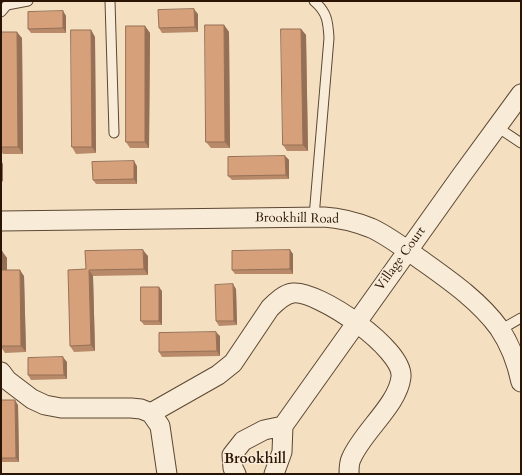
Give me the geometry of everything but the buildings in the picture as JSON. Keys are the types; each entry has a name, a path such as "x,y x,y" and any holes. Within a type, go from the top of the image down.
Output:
{"street":[{"name":"Village Court","path":"283,426 356,322 521,94"},
{"name":"Brookhill Road","path":"1,220 314,217 336,218 371,228 439,272 478,304 500,330 509,345 521,382"},
{"path":"151,413 218,375 233,363 270,308 277,301 293,293 303,294 323,302 356,322 387,349 397,362 401,374 400,384 393,398 350,460 349,474"},
{"path":"1,372 7,380 32,399 45,406 61,408 131,408 141,409 151,413 160,426 166,474"},
{"path":"236,474 233,468 232,454 243,441 264,430 283,426 282,452 274,474"}],"lane":[{"path":"1,12 7,5 28,1"},
{"path":"110,1 114,133"},
{"path":"314,1 321,7 328,21 329,38 314,217"},
{"path":"497,126 521,143"},
{"path":"500,330 521,318"}],"district":[{"name":"Brookhill","path":"255,460"}]}
